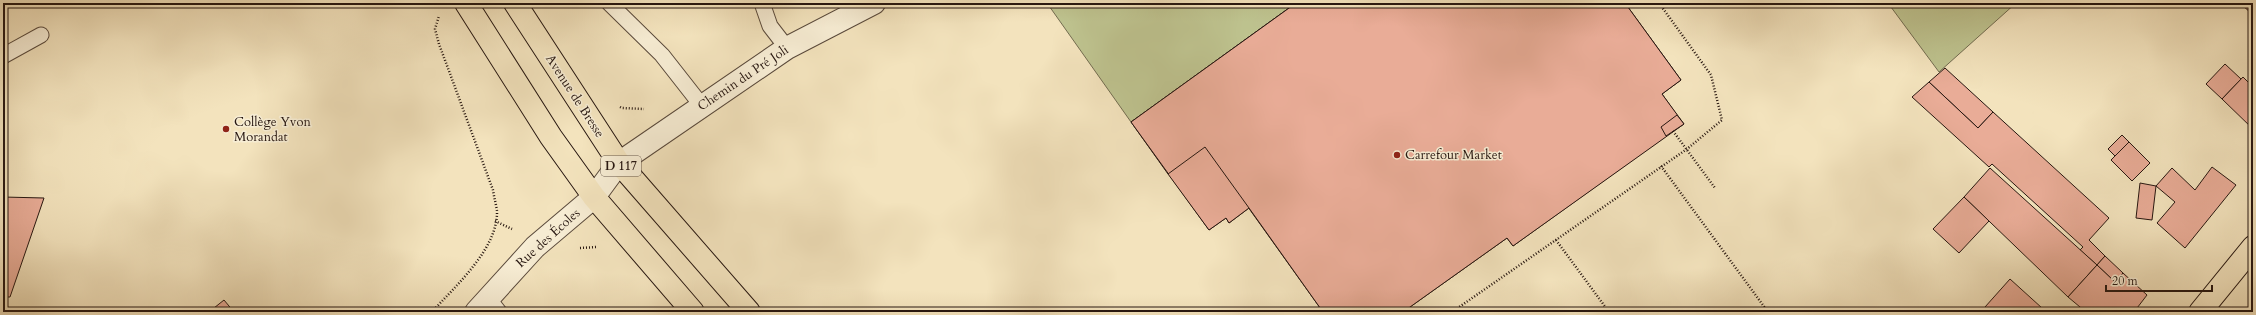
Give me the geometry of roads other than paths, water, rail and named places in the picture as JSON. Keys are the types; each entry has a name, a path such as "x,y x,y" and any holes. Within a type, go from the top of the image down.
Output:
{"main road":[{"name":"D 117","path":"466,3 550,137 594,197 693,312"},
{"name":"Avenue de Bresse","path":"515,3 619,163 749,312"},
{"path":"2200,312 2253,247"}],"street":[{"name":"Chemin du Pré Joli","path":"619,163 787,48 874,3"},
{"name":"Rue des Écoles","path":"488,307 535,247 594,197 619,163"}],"lane":[{"path":"609,3 662,55 702,106"},
{"path":"762,3 770,26 787,48"},
{"path":"3,56 41,35"}],"place":[{"name":"Collège Yvon Morandat","path":"226,129"},
{"name":"Carrefour Market","path":"1397,155"}]}
